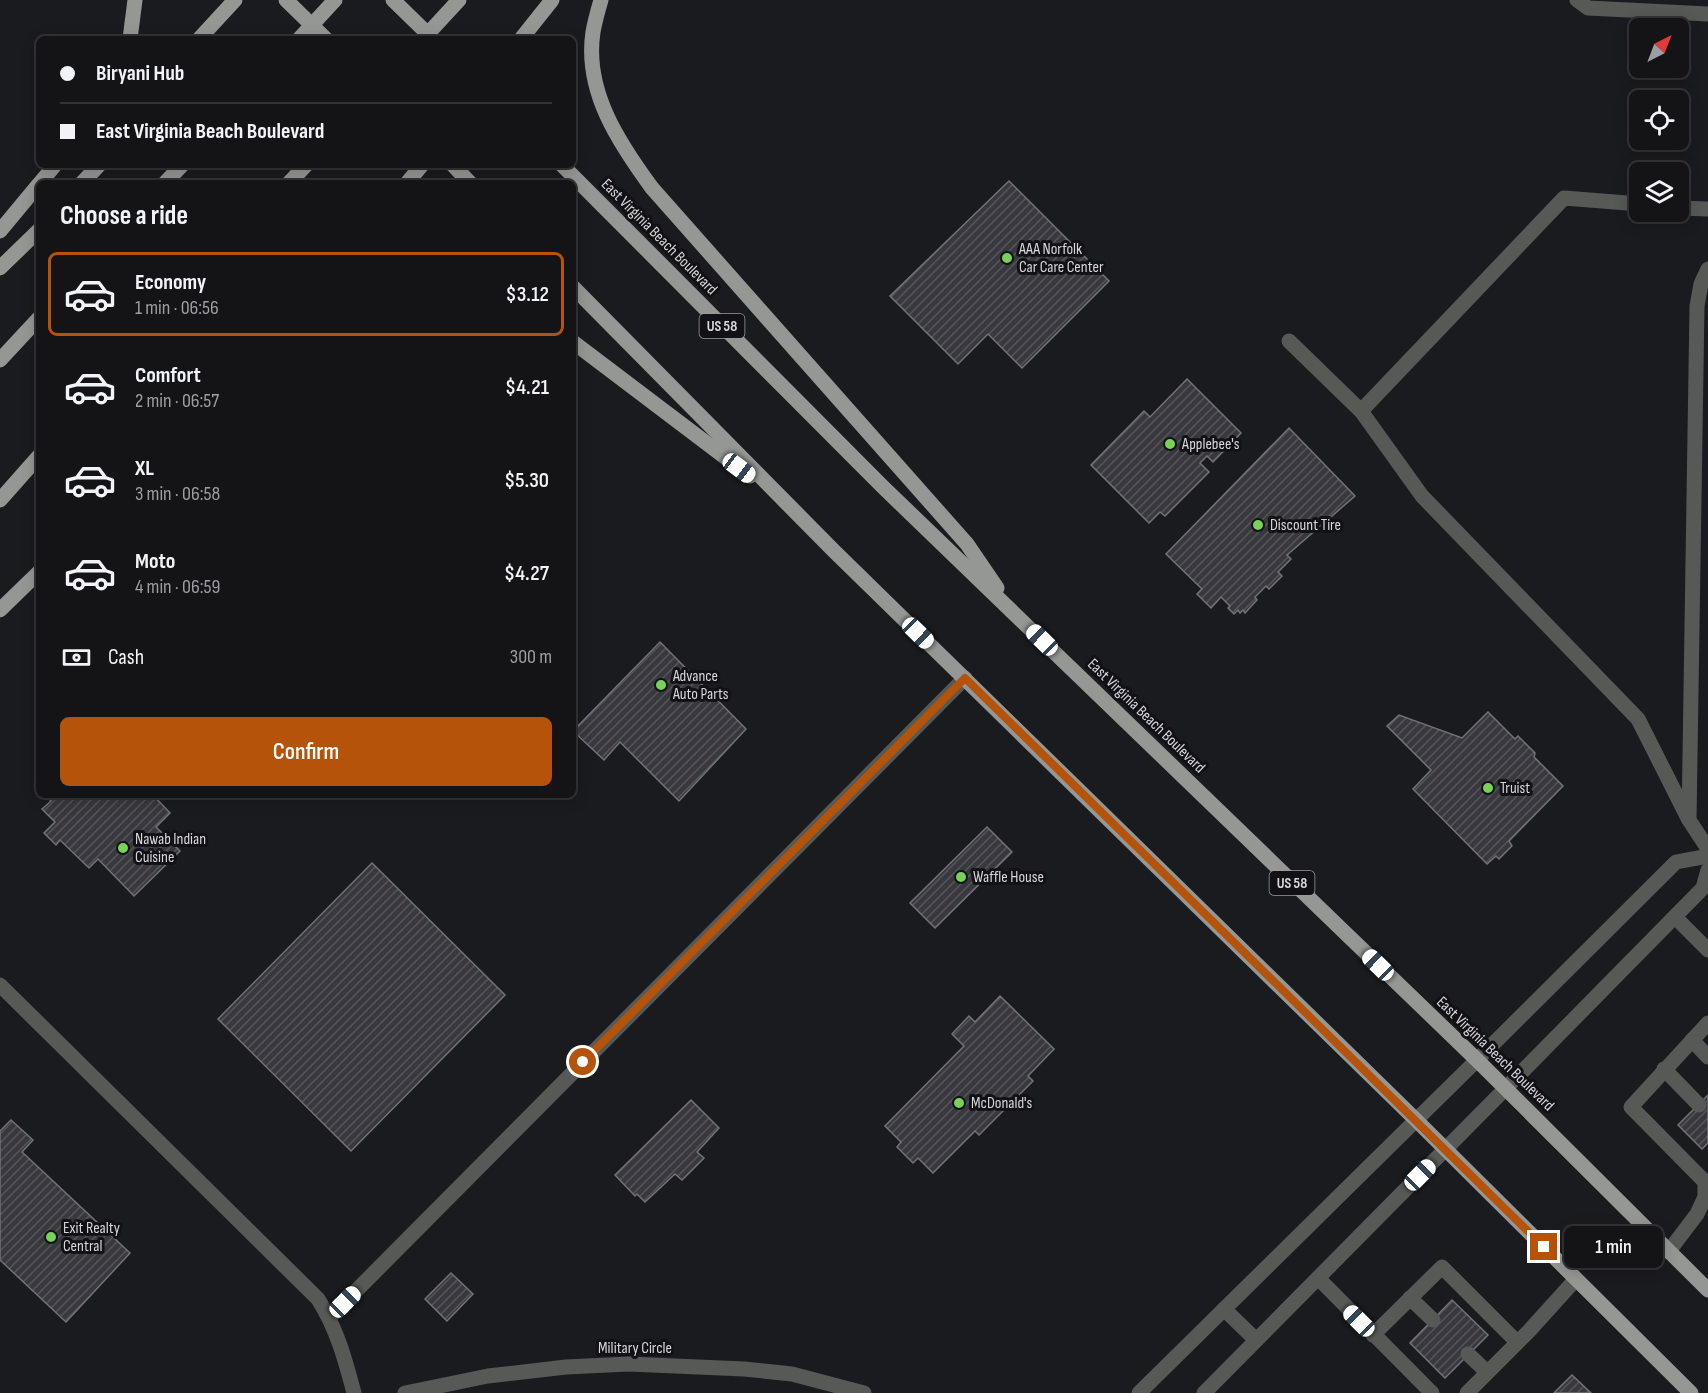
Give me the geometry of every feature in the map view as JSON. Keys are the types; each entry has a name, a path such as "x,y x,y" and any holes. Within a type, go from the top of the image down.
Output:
{"main road":[{"path":"130,36 135,0"},
{"path":"202,36 235,0"},
{"path":"286,0 323,36"},
{"path":"302,36 335,0"},
{"path":"393,0 430,36"},
{"path":"426,36 459,0"},
{"path":"523,36 552,0"},
{"path":"601,0 593,34 593,68 608,122 627,155 676,215 967,544 1014,613"},
{"path":"43,180 53,168"},
{"path":"85,180 96,168"},
{"path":"168,180 179,168"},
{"path":"292,180 303,168"},
{"path":"410,180 420,168"},
{"path":"456,168 467,180"},
{"name":"East Virginia Beach Boulevard","path":"565,168 882,487 1477,1060 1708,1290"},
{"path":"0,231 36,189"},
{"path":"0,268 36,233"},
{"path":"576,290 794,510 1446,1149 1691,1393"},
{"path":"0,360 36,321"},
{"path":"576,344 794,510"},
{"path":"0,500 36,459"},
{"path":"0,610 36,575"}],"street":[{"path":"1577,0 1588,8 1708,14"},
{"path":"1361,411 1564,198 1629,203"},
{"path":"1689,208 1708,209"},
{"path":"1689,820 1697,306 1701,284 1708,269"},
{"path":"1289,341 1361,411 1422,496 1638,719 1689,820 1708,849"},
{"path":"330,1317 965,678"},
{"path":"1139,1393 1676,862 1708,856"},
{"path":"1204,1393 1703,888 1708,870"},
{"path":"1675,917 1708,950"},
{"path":"0,985 318,1299 330,1317 340,1340 354,1393"},
{"path":"1669,1251 1697,1214 1706,1197 1705,1182 1631,1107 1708,1023"},
{"path":"1692,1040 1708,1057"},
{"path":"1664,1069 1699,1105"},
{"path":"1373,1335 1442,1267 1517,1342"},
{"path":"1318,1278 1432,1393"},
{"path":"1467,1393 1576,1279"},
{"path":"1410,1299 1432,1320"},
{"path":"1224,1309 1256,1340"},
{"path":"1468,1354 1487,1372"},
{"name":"Military Circle","path":"405,1393 488,1376 566,1367 629,1364 792,1374 864,1393"}],"building":[{"name":"AAA Norfolk Car Care Center","path":"1009,181 1109,281 1022,368 988,334 958,364 890,296"},
{"name":"Applebee's","path":"1187,379 1241,433 1213,462 1207,456 1200,463 1209,472 1165,516 1160,512 1149,523 1091,465 1144,411 1150,417"},
{"name":"Discount Tire","path":"1289,428 1355,496 1287,555 1291,559 1278,572 1282,576 1269,589 1266,586 1255,597 1257,600 1245,613 1243,610 1240,613 1238,610 1234,614 1221,597 1211,608 1197,594 1202,589 1166,554"},
{"name":"Advance Auto Parts","path":"660,642 746,729 679,801 620,742 604,760 576,734 576,728"},
{"name":"Truist","path":"1488,712 1515,739 1518,736 1535,753 1534,757 1563,786 1509,841 1512,846 1499,859 1496,856 1487,864 1413,789 1431,770 1387,726 1399,715 1462,738"},
{"name":"Nawab Indian Cuisine","path":"48,798 156,798 170,813 156,827 180,851 134,896 98,859 89,868 60,840 56,845 44,833 55,822 42,809 51,801"},
{"name":"Waffle House","path":"987,827 1012,852 935,928 910,903"},
{"path":"372,863 505,995 351,1151 218,1019"},
{"name":"McDonald's","path":"1000,996 1054,1049 1028,1076 1033,1081 979,1135 975,1131 933,1173 918,1158 913,1163 897,1147 901,1142 885,1126 964,1046 952,1034 969,1016 975,1022"},
{"path":"1708,1095 1708,1143 1702,1149 1678,1125"},
{"path":"691,1100 719,1128 697,1152 704,1158 682,1180 675,1174 645,1202 637,1194 635,1196 615,1175"},
{"path":"11,1120 33,1140 22,1152 130,1253 66,1322 0,1260 0,1131"},
{"path":"451,1273 473,1294 447,1321 425,1299"},
{"path":"1452,1300 1488,1335 1445,1378 1410,1343"},
{"path":"1572,1375 1591,1393 1554,1393"}],"place":[{"name":"AAA Norfolk Car Care Center","path":"1007,258"},
{"name":"Applebee's","path":"1170,444"},
{"name":"Discount Tire","path":"1258,525"},
{"name":"Advance Auto Parts","path":"661,685"},
{"name":"Truist","path":"1488,788"},
{"name":"Nawab Indian Cuisine","path":"123,848"},
{"name":"Waffle House","path":"961,877"},
{"name":"McDonald's","path":"959,1103"},
{"name":"Exit Realty Central","path":"51,1237"}],"route":[{"path":"583,1062 965,678 1544,1247"}]}
